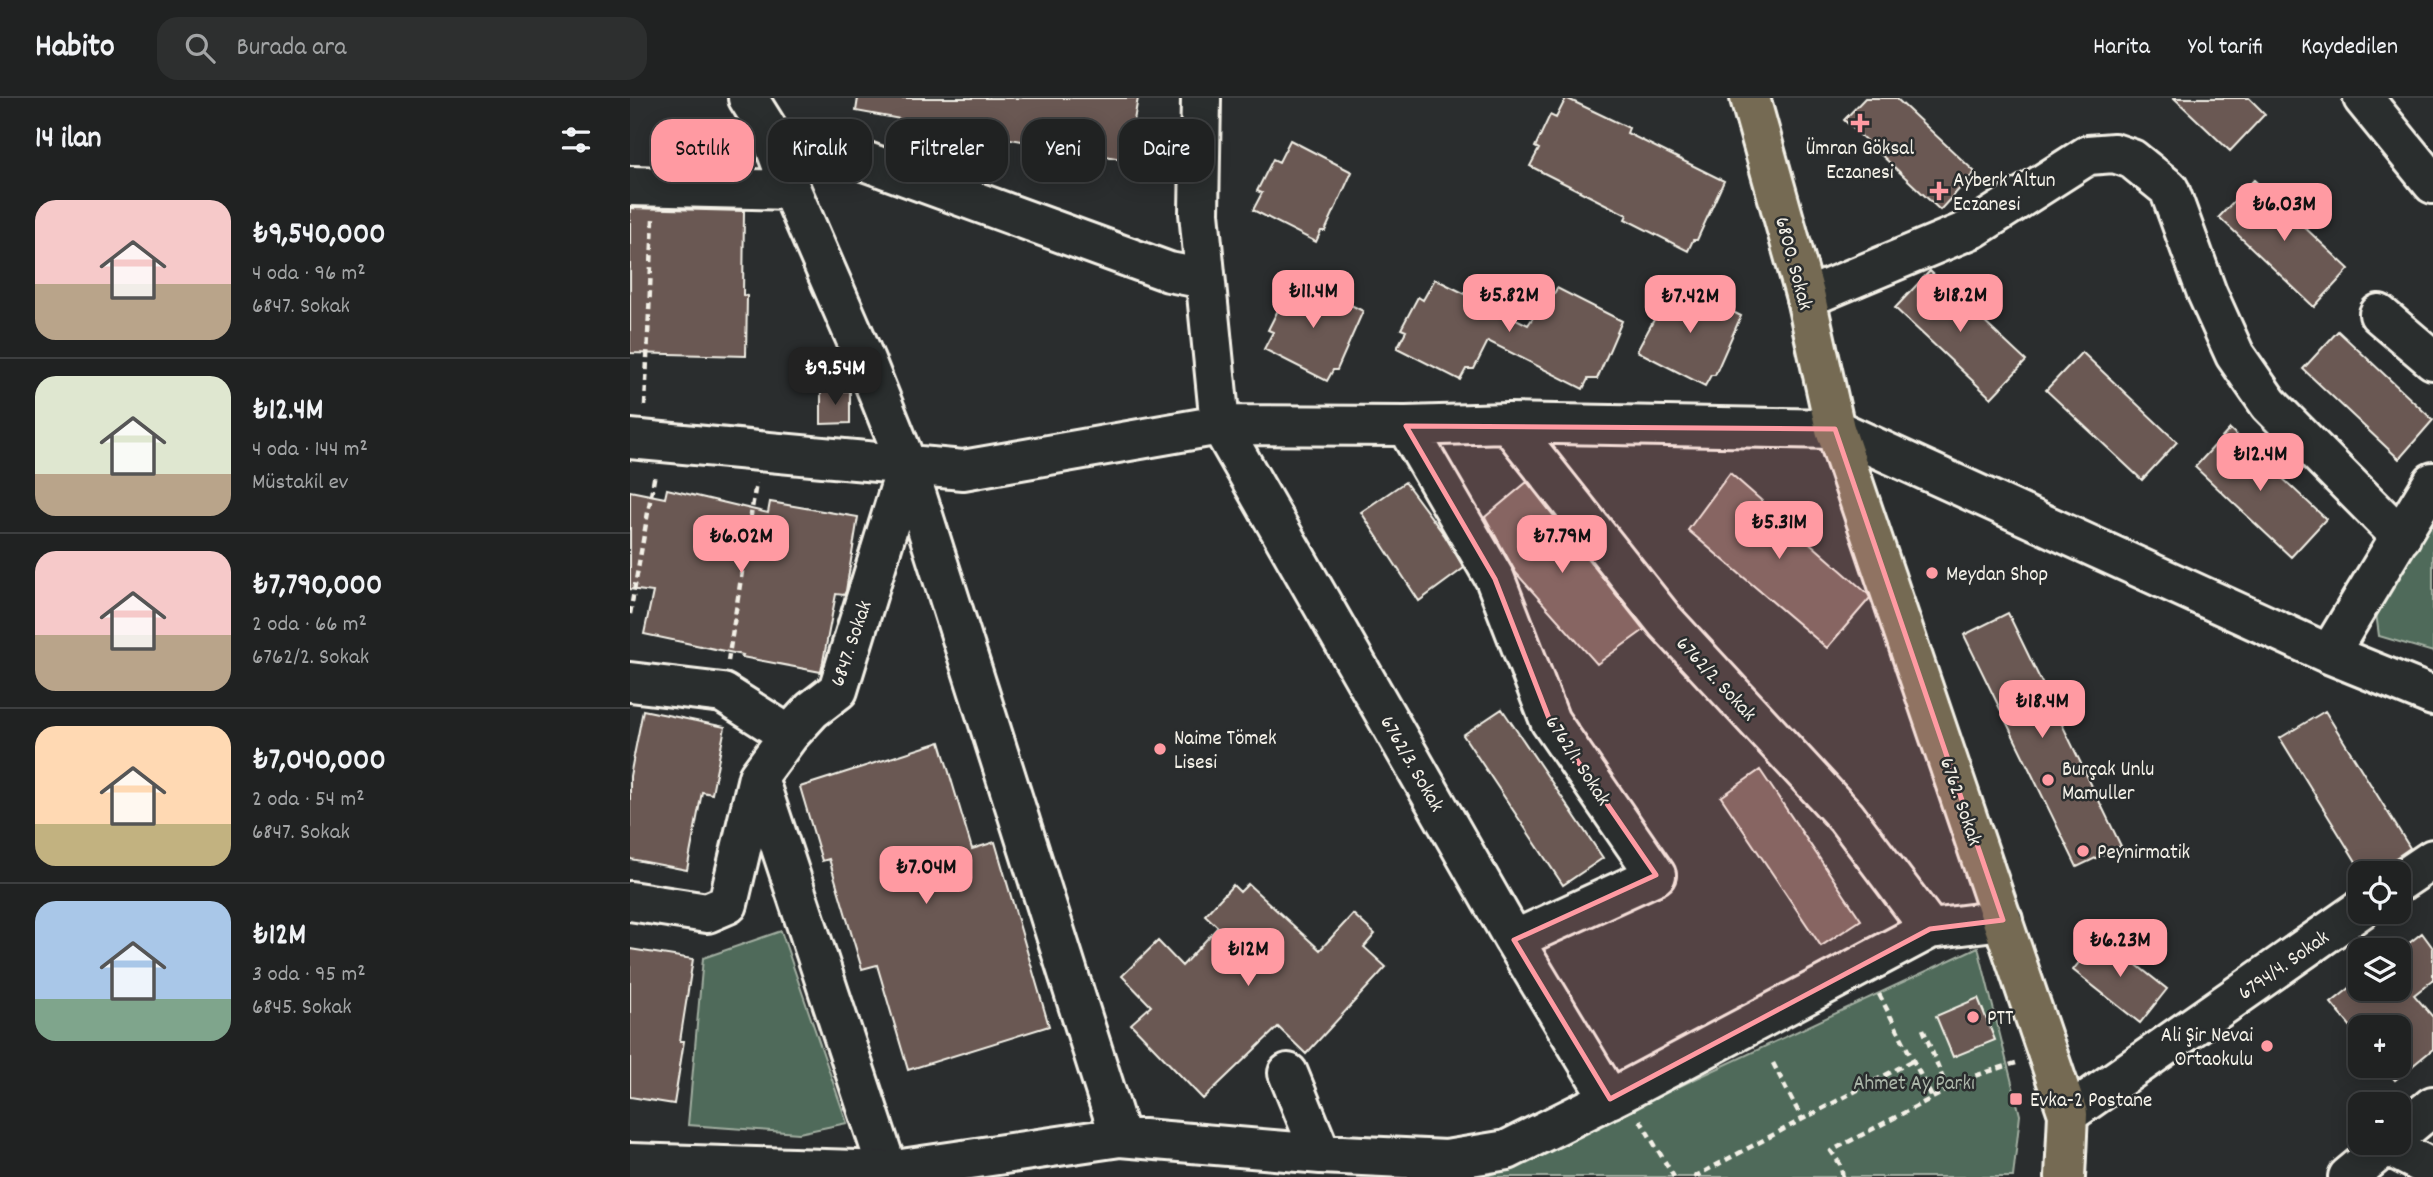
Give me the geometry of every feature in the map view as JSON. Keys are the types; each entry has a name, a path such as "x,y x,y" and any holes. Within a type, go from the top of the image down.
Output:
{"main road":[{"name":"6800. Sokak","path":"1750,98 1806,298 1835,429"},
{"name":"6762. Sokak","path":"1835,429 2068,1114 2065,1177"}],"street":[{"path":"748,98 768,130"},
{"path":"1201,98 1199,213 1220,425"},
{"path":"2363,98 2433,184"},
{"path":"1806,298 1974,228 2088,155 2114,153 2132,159 2169,189 2207,293 2235,355 2269,404 2401,537"},
{"path":"872,164 1169,272 1205,279"},
{"path":"788,182 907,465 1120,1137"},
{"path":"642,187 791,190"},
{"path":"2379,314 2433,360"},
{"path":"645,440 963,470 1220,425 1406,426 1508,423 1835,429 2329,654 2433,695"},
{"name":"6762/2. Sokak","path":"1508,423 1665,621 1846,817 1930,929"},
{"name":"6762/3. Sokak","path":"1220,425 1514,940 1616,1096"},
{"name":"6762/1. Sokak","path":"1406,426 1495,579 1550,721 1656,875 1514,940"},
{"name":"6847. Sokak","path":"630,901 706,913 728,904 758,777 789,735 812,710 838,690 907,465"},
{"path":"2329,654 2433,482"},
{"path":"630,682 723,693 789,735"},
{"path":"758,777 888,1171"},
{"path":"2411,875 2433,859"},
{"name":"6794/4. Sokak","path":"2068,1114 2348,918"},
{"path":"1396,1177 1450,1168 1507,1150 1616,1096 1930,929 2003,920"},
{"path":"1287,1073 1321,1154"},
{"path":"2411,1124 2433,1106"},
{"path":"639,1167 825,1173 888,1171 1120,1137 1450,1168"},
{"path":"2411,1154 2433,1169"},
{"path":"2348,1177 2374,1155"}],"path":[{"path":"630,614 645,440 642,187"},
{"path":"723,693 761,451"},
{"path":"1864,964 1933,1099"},
{"path":"1923,1029 1948,1091"},
{"path":"1843,1177 1840,1164 1831,1151 1974,1076 2048,1053"},
{"path":"1694,1177 1912,1061"},
{"path":"1773,1063 1802,1119"},
{"path":"1616,1096 1674,1177"}],"highlighted area":[{"path":"1406,426 1835,429 2003,920 1930,929 1610,1099 1514,940 1656,875 1550,721 1495,579"}],"green space":[{"path":"2433,516 2433,652 2379,636 2376,613"},
{"path":"781,931 847,1123 799,1133 688,1125 703,958"},
{"name":"Ahmet Ay Parkı","path":"1978,947 2020,1115 2013,1177 1485,1177"}],"building":[{"path":"858,98 1138,98 1134,119 1119,119 1119,159 1105,156 1105,119 1022,119 1022,141 1008,138 1008,119 900,119 856,111"},
{"path":"1566,98 1629,128 1627,133 1724,181 1697,240 1693,240 1688,251 1625,219 1627,215 1530,166 1539,149 1535,147 1550,115 1556,118"},
{"path":"1865,98 1896,98 1975,172 1940,210 1844,120"},
{"path":"2174,98 2249,98 2265,114 2230,151"},
{"path":"1290,140 1352,172 1325,231 1321,231 1316,242 1253,210 1262,193 1257,191 1273,159 1279,162"},
{"path":"2254,180 2349,269 2314,307 2219,217"},
{"path":"630,208 744,211 743,295 747,296 746,356 630,353"},
{"path":"1930,271 2026,361 1991,398 1895,308"},
{"path":"1435,279 1528,325 1540,307 1546,309 1557,288 1622,321 1597,379 1588,379 1583,389 1488,341 1474,369 1466,369 1460,380 1397,348 1406,331 1401,329 1418,297 1423,300"},
{"path":"1301,280 1363,311 1337,370 1333,370 1327,381 1264,349 1273,332 1268,330 1284,298 1290,301"},
{"path":"1680,285 1741,316 1715,375 1711,375 1705,386 1637,351 1663,303 1669,306"},
{"path":"2338,331 2433,420 2399,459 2303,369"},
{"path":"2082,352 2177,442 2142,480 2046,390"},
{"path":"821,391 850,391 850,423 821,424"},
{"path":"2230,429 2326,519 2291,557 2195,467"},
{"path":"1730,473 1868,594 1870,598 1827,648 1688,530"},
{"path":"1405,482 1445,536 1464,568 1419,601 1361,512"},
{"path":"1527,482 1644,630 1597,664 1516,573 1485,517"},
{"path":"667,489 768,513 770,502 858,517 846,591 844,595 836,594 821,672 644,634 653,592 630,589 630,491 665,498"},
{"path":"2008,613 2121,846 2077,867 1964,635"},
{"path":"1502,709 1603,858 1563,885 1463,735"},
{"path":"643,710 725,727 712,794 702,792 687,870 630,859 630,776"},
{"path":"2325,711 2410,848 2391,861 2356,861 2280,738"},
{"path":"940,742 972,849 995,842 1049,1026 908,1070 877,965 862,969 829,859 822,861 800,787"},
{"path":"1760,770 1861,920 1821,946 1721,797"},
{"path":"1248,884 1320,950 1353,914 1375,934 1364,947 1386,967 1306,1054 1278,1027 1203,1099 1131,1024 1151,1006 1122,976 1158,941 1182,966 1218,927 1205,915 1233,885 1240,892"},
{"path":"2422,933 2433,948 2433,980 2414,995 2433,1017 2433,1049 2411,1067 2411,1015 2348,1015 2348,1023 2331,1003 2348,989 2348,1001 2411,1001 2411,942"},
{"path":"2100,936 2167,989 2140,1023 2073,970"},
{"path":"630,949 693,959 680,1041 684,1041 674,1104 630,1097"},
{"path":"1978,998 1995,1040 1953,1057 1936,1016"}],"place":[{"name":"Ümran Göksal Eczanesi","path":"1860,123"},
{"name":"Ayberk Altun Eczanesi","path":"1939,191"},
{"name":"Meydan Shop","path":"1932,573"},
{"name":"Naime Tömek Lisesi","path":"1160,749"},
{"name":"Burçak Unlu Mamuller","path":"2048,780"},
{"name":"Peynirmatik","path":"2083,851"},
{"name":"PTT","path":"1973,1017"},
{"name":"Ali Şir Nevai Ortaokulu","path":"2267,1046"},
{"name":"Evka-2 Postane","path":"2016,1099"}]}
